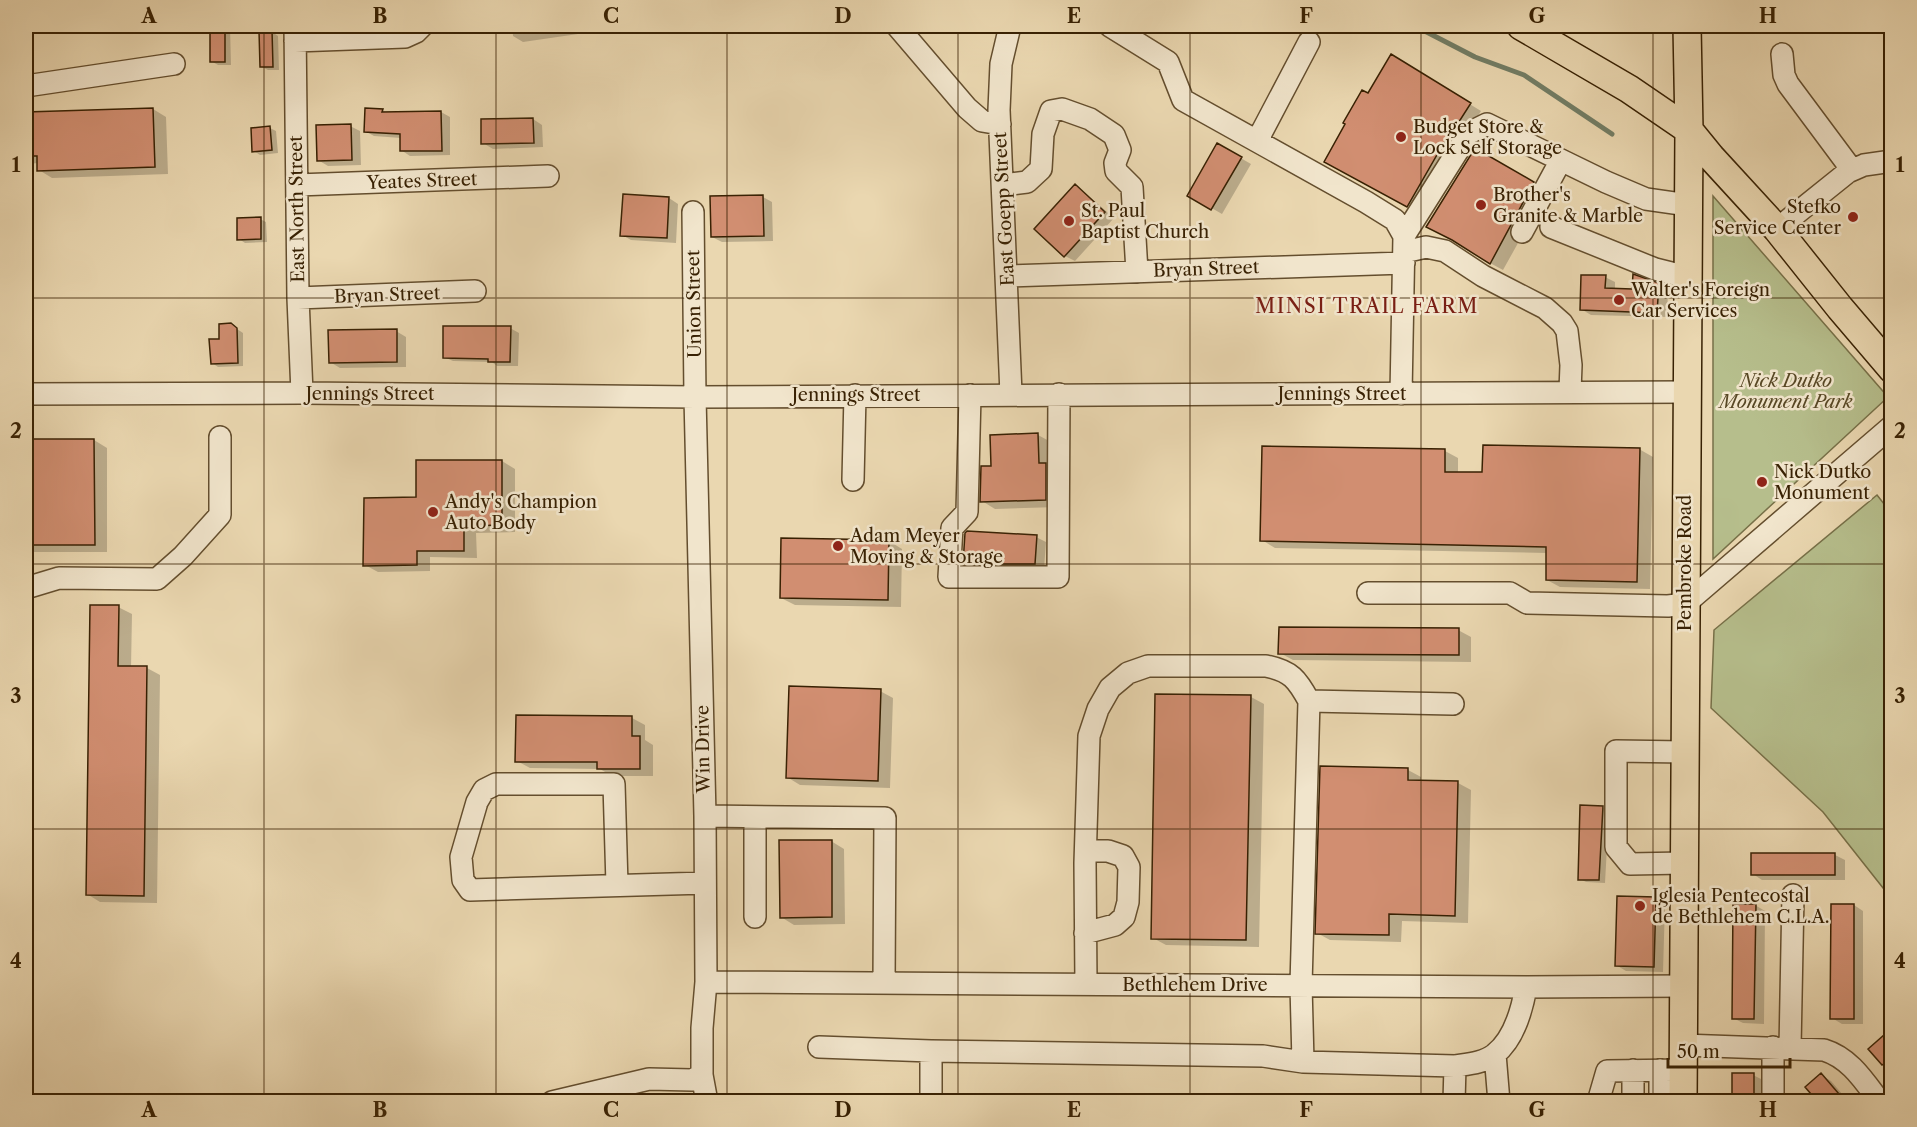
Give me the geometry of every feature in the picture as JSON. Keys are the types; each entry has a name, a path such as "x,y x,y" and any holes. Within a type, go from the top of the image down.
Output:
{"main road":[{"path":"1521,26 1629,89 1689,130 1711,158 1777,229 1839,308 1892,369"},
{"name":"Pembroke Road","path":"1683,1101 1675,1062 1684,986 1689,130 1687,26"}],"street":[{"path":"295,33 405,37 422,26"},
{"path":"897,26 967,108 982,121 1000,117"},
{"name":"East Goepp Street","path":"1010,26 1000,63 1000,117 1011,394"},
{"path":"1110,26 1168,62 1183,100 1395,220 1404,250 1401,394"},
{"name":"East North Street","path":"295,33 298,298 302,393"},
{"path":"1257,141 1308,42"},
{"path":"1782,54 1784,75 1788,84 1852,170"},
{"path":"26,86 174,64"},
{"path":"1003,185 1027,182 1041,169 1042,134 1051,111 1062,109 1090,120 1114,135 1120,150 1115,163 1116,171 1132,187 1137,272"},
{"path":"1404,250 1469,133 1487,124 1646,199 1688,205"},
{"path":"1522,232 1561,160"},
{"path":"1777,229 1841,176 1864,165 1892,161"},
{"name":"Yeates Street","path":"297,185 548,176"},
{"name":"Union Street","path":"693,212 695,397"},
{"path":"1551,227 1655,268 1687,277"},
{"name":"Bryan Street","path":"1008,276 1137,272 1414,251 1426,247 1445,251 1483,276 1545,308 1562,323 1567,331 1571,365 1570,391"},
{"name":"Bryan Street","path":"298,298 475,291"},
{"name":"Jennings Street","path":"26,394 302,393 695,397 1686,392"},
{"path":"970,394 967,512 952,528 949,577 1058,577 1059,394"},
{"path":"853,480 855,396"},
{"name":"Win Drive","path":"695,397 705,816 706,982 702,1028 702,1075 707,1101"},
{"path":"1368,593 1510,593 1527,603 1668,606 1685,604 1892,426"},
{"path":"26,588 59,578 157,579 183,556 220,515 220,437"},
{"path":"1086,984 1089,736 1098,709 1110,688 1128,673 1148,666 1266,666 1282,669 1299,683 1309,701 1301,986 1304,1062"},
{"path":"1309,701 1453,704"},
{"path":"1684,863 1630,864 1616,848 1616,751 1685,752"},
{"path":"617,885 614,784 496,784 484,790 477,802 461,857 462,880 470,890 705,883"},
{"path":"705,816 885,818 884,983"},
{"path":"754,917 755,817"},
{"path":"1085,933 1115,925 1124,917 1128,902 1129,867 1123,855 1108,851 1086,851"},
{"path":"1773,1101 1781,1048 1793,895"},
{"name":"Bethlehem Drive","path":"706,982 1684,986"},
{"path":"819,1047 1263,1056 1304,1062 1455,1066 1479,1062 1495,1054 1514,1029 1526,987"},
{"path":"1598,1101 1607,1071 1633,1070 1781,1048 1814,1048 1834,1053 1851,1066 1880,1101"},
{"path":"931,1051 931,1101"},
{"path":"1495,1054 1499,1101"},
{"path":"1660,1101 1675,1062"},
{"path":"1454,1101 1455,1066"},
{"path":"1633,1070 1633,1101"},
{"path":"552,1101 649,1079 692,1080 702,1075"}],"green space":[{"name":"Nick Dutko Monument Park","path":"1713,196 1888,397 1713,559"},
{"path":"1877,495 1892,514 1891,898 1823,812 1711,708 1714,630"}],"building":[{"path":"210,26 225,26 225,62 210,62"},
{"path":"272,30 273,67 260,67 259,31"},
{"path":"1391,54 1471,103 1455,128 1453,127 1407,207 1324,162 1362,90 1368,93"},
{"path":"153,108 155,167 37,171 37,156 26,156 26,112"},
{"path":"365,108 383,109 382,112 441,111 442,151 400,151 400,134 364,132"},
{"path":"533,118 534,143 481,144 481,119"},
{"path":"351,124 352,160 317,161 316,125"},
{"path":"270,126 272,150 252,152 251,128"},
{"path":"1217,143 1242,157 1211,210 1187,196"},
{"name":"Brother's Granite & Marble","path":"1475,148 1534,182 1490,264 1426,227"},
{"name":"St. Paul Baptist Church","path":"1075,184 1105,212 1064,257 1034,229"},
{"path":"623,194 669,197 667,238 620,236"},
{"path":"763,195 764,236 711,237 710,196"},
{"path":"261,217 261,239 237,240 237,218"},
{"name":"Walter's Foreign Car Services","path":"1633,274 1659,283 1657,313 1580,310 1581,275 1606,275 1605,288 1632,289"},
{"path":"231,323 237,328 238,363 211,364 209,339 219,339 219,324"},
{"path":"443,326 511,326 510,362 443,358"},
{"path":"397,329 397,362 329,363 328,330"},
{"path":"1038,433 1039,463 1046,463 1046,500 980,502 981,466 991,466 990,435"},
{"path":"26,439 94,439 95,545 26,545"},
{"path":"1483,445 1640,448 1637,582 1546,580 1546,547 1260,541 1262,446 1445,449 1445,472 1482,472"},
{"name":"Andy's Champion Auto Body","path":"416,460 502,460 502,525 464,526 464,551 417,551 417,565 363,566 364,498 416,497"},
{"path":"967,531 1037,535 1035,564 963,564"},
{"path":"781,538 889,540 888,600 780,598"},
{"path":"90,605 119,605 118,666 147,666 144,896 86,895"},
{"path":"1279,627 1459,628 1459,655 1278,654"},
{"path":"789,686 881,689 878,781 786,778"},
{"path":"1155,694 1251,695 1246,940 1151,939"},
{"path":"516,715 632,716 632,736 640,736 640,769 597,769 597,762 515,762"},
{"path":"1320,766 1408,768 1408,780 1458,781 1455,916 1389,914 1389,935 1315,934"},
{"path":"1580,805 1603,806 1599,880 1578,880"},
{"path":"779,840 832,840 832,917 780,918"},
{"path":"1751,853 1835,853 1835,875 1751,875"},
{"path":"1617,896 1656,897 1654,967 1615,966"},
{"path":"1733,904 1756,904 1754,1019 1732,1019"},
{"path":"1831,904 1854,904 1854,1019 1830,1019"},
{"path":"1892,1028 1892,1058 1882,1065 1868,1049"},
{"path":"1732,1073 1754,1073 1754,1101 1732,1101"},
{"path":"1821,1073 1845,1101 1817,1101 1805,1087"}],"waterway":[{"path":"1415,26 1475,57 1524,75 1612,134"}],"place":[{"name":"Budget Store & Lock Self Storage","path":"1401,137"},
{"name":"Brother's Granite & Marble","path":"1481,205"},
{"name":"Stefko Service Center","path":"1853,217"},
{"name":"St. Paul Baptist Church","path":"1069,221"},
{"name":"Walter's Foreign Car Services","path":"1619,300"},
{"name":"Nick Dutko Monument","path":"1762,482"},
{"name":"Andy's Champion Auto Body","path":"433,512"},
{"name":"Adam Meyer Moving & Storage","path":"838,546"},
{"name":"Iglesia Pentecostal de Bethlehem C.L.A.","path":"1640,906"}],"district":[{"name":"MINSI TRAIL FARM","path":"1367,306"}]}
